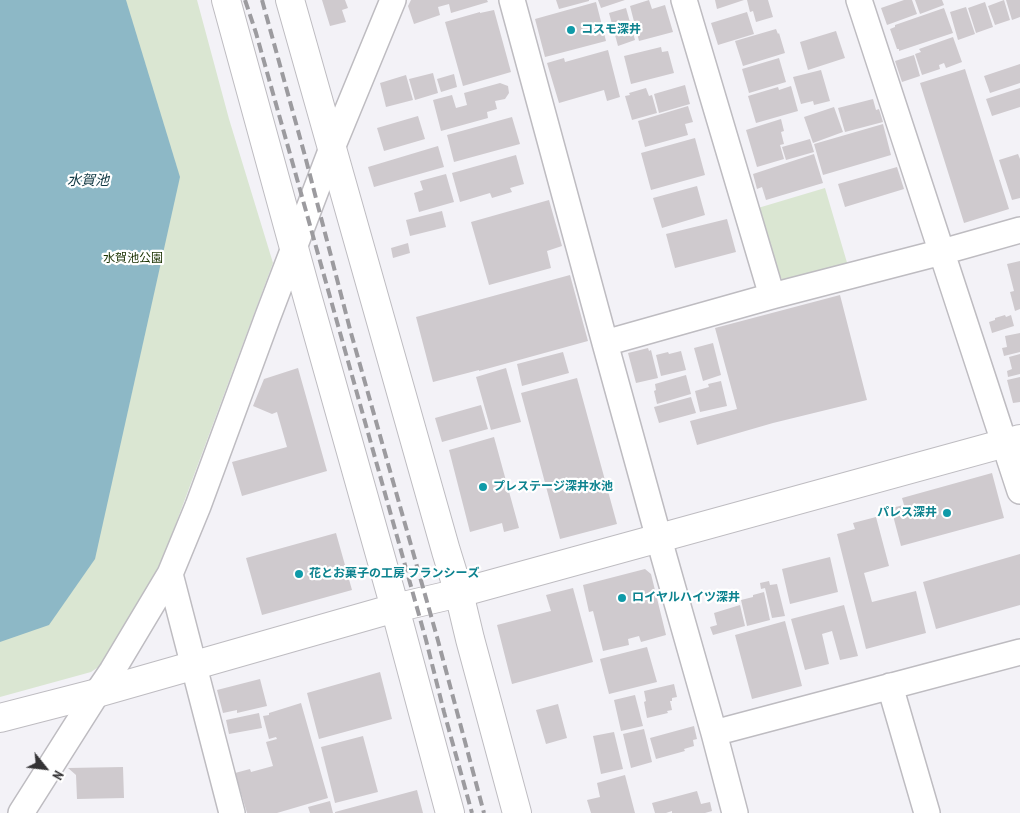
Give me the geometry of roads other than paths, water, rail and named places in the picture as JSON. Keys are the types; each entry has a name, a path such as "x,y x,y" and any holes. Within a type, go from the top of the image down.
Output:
{"street":[{"path":"226,0 396,608 450,813"},
{"path":"290,0 459,593 517,813"},
{"path":"20,813 112,671 170,574 198,506 332,148 392,0"},
{"path":"512,0 735,813"},
{"path":"684,0 772,296"},
{"path":"859,0 942,252 1012,441 1020,491"},
{"path":"605,343 1020,230"},
{"path":"0,718 97,693 396,608 459,593 1012,441"},
{"path":"170,574 232,813"},
{"path":"714,733 1020,652"},
{"path":"890,686 927,813"}],"water":[{"name":"水賀池","path":"0,0 126,0 180,177 95,559 49,625 0,642"}],"railway":[{"path":"245,0 256,33 426,640 472,813"},
{"path":"262,0 351,333 437,637 484,813"}],"place":[{"name":"コスモ深井","path":"571,30"},
{"name":"プレステージ深井水池","path":"483,487"},
{"name":"パレス深井","path":"947,513"},
{"name":"花とお菓子の工房 フランシーズ","path":"299,574"},
{"name":"ロイヤルハイツ深井","path":"622,598"}],"park label":[{"name":"水賀池公園","path":"133,259"}]}
